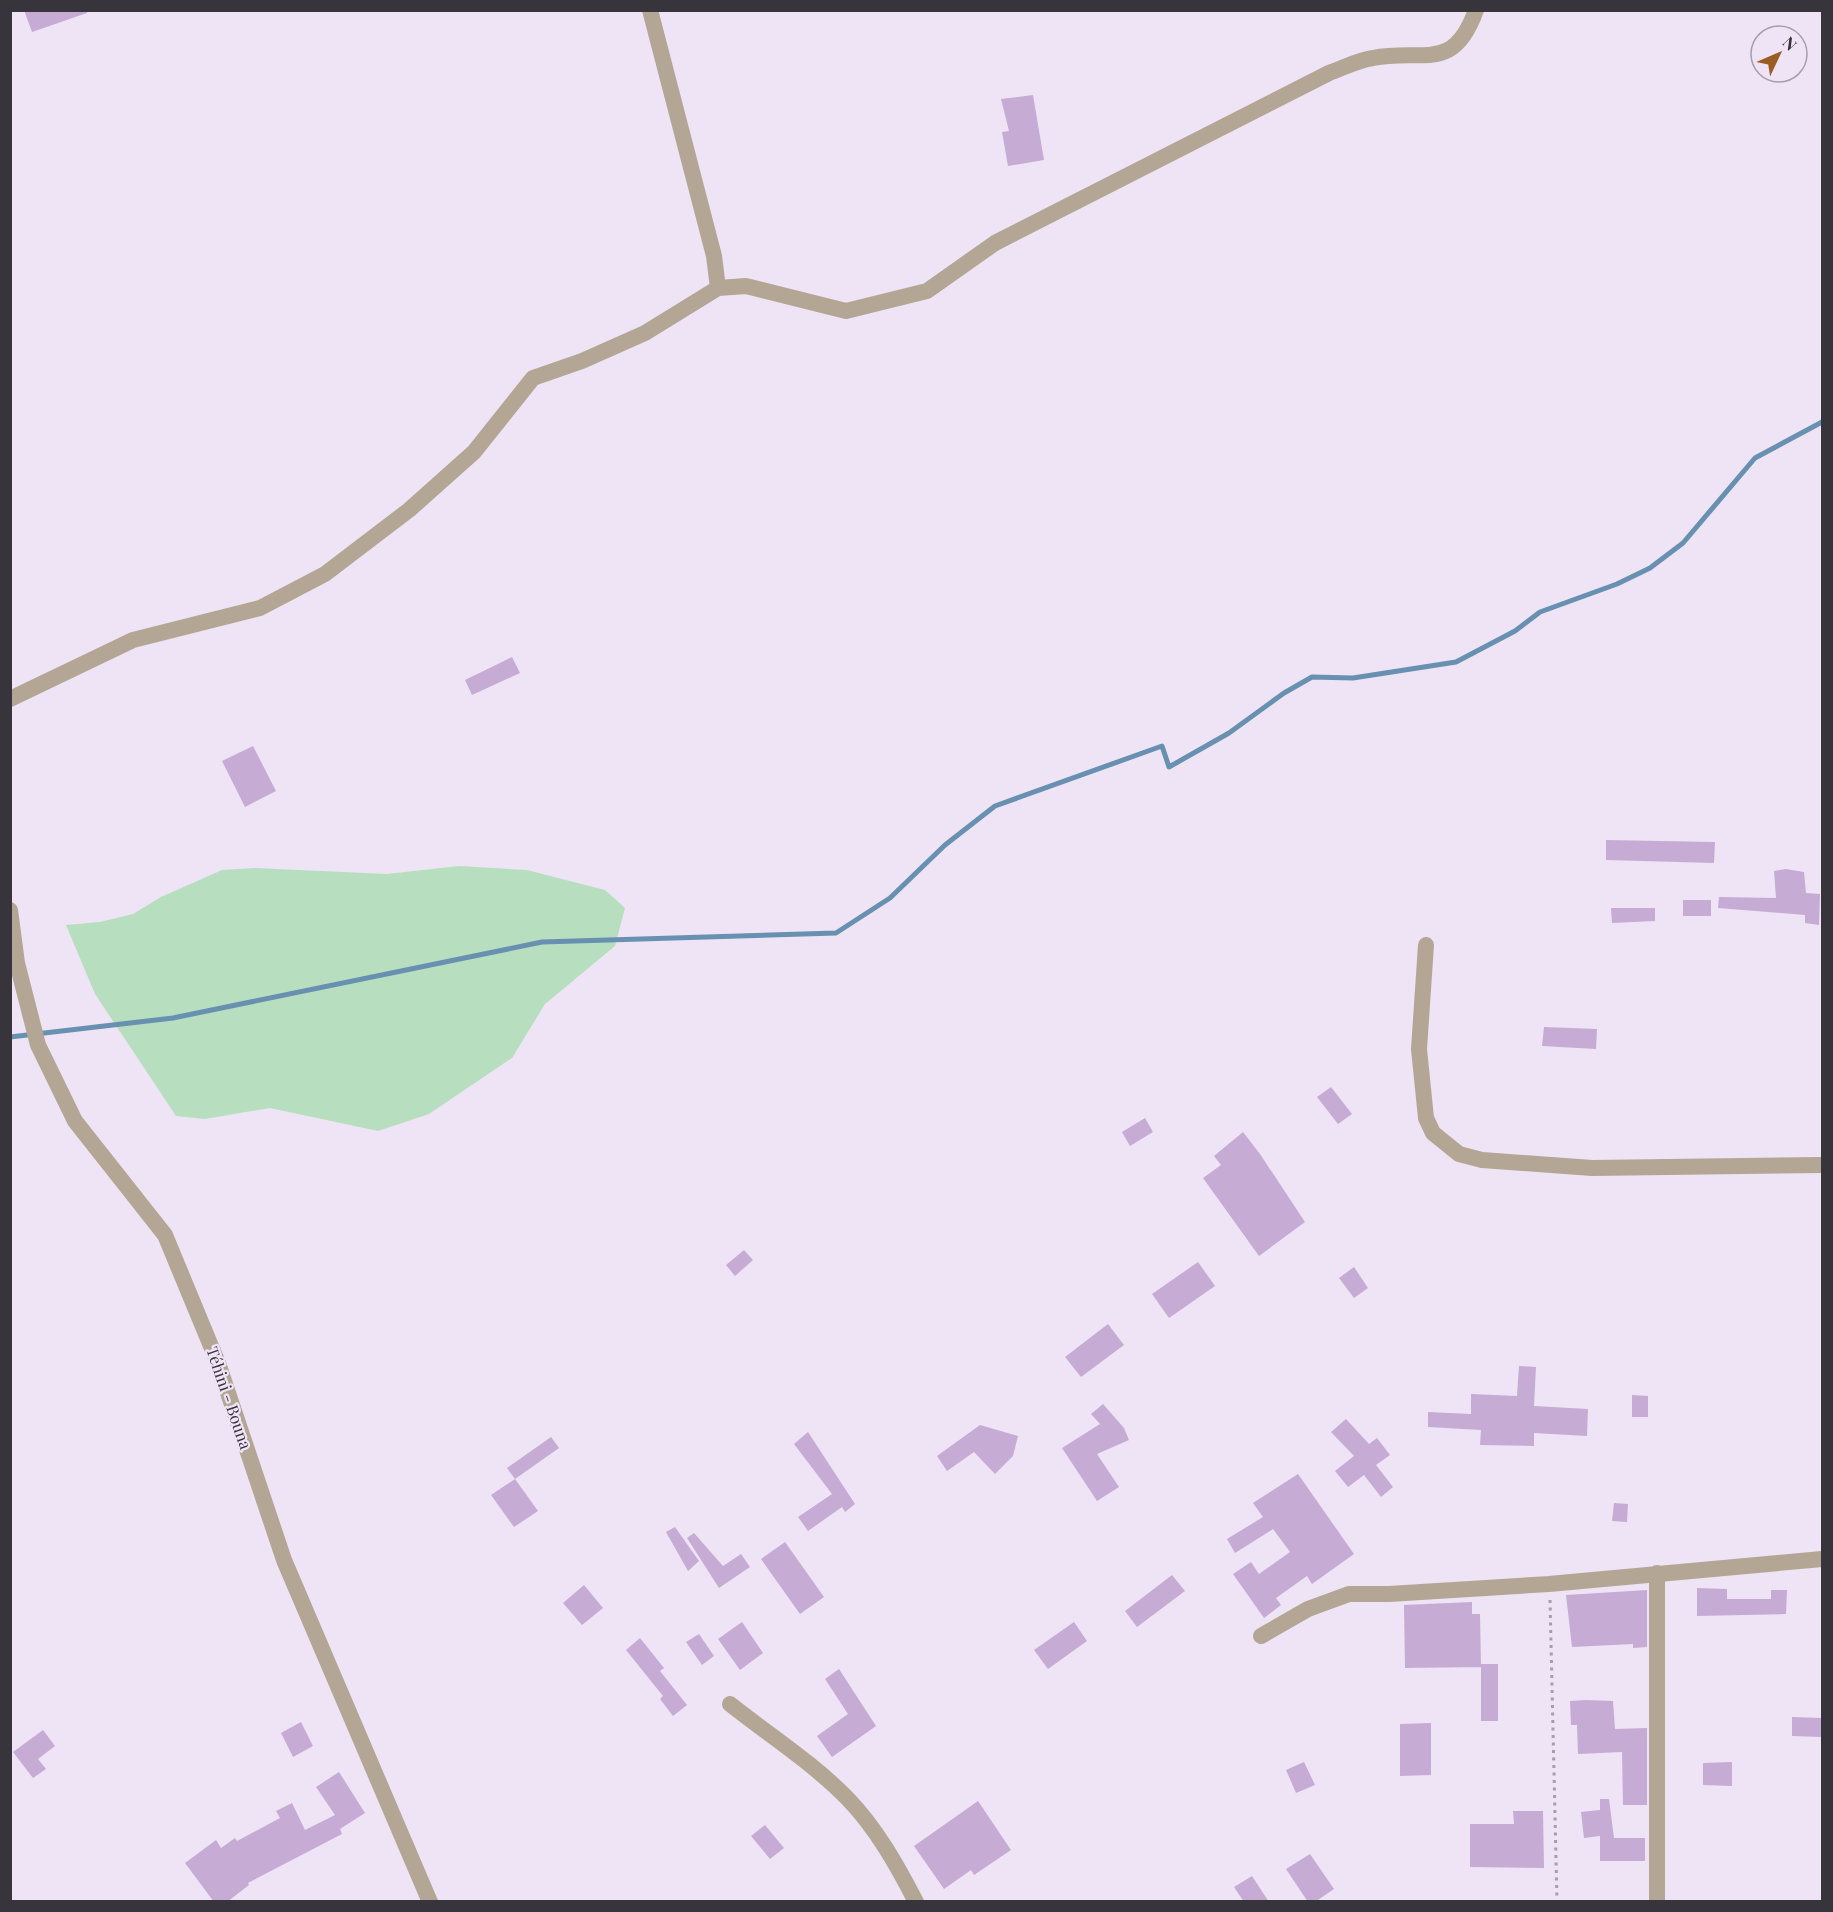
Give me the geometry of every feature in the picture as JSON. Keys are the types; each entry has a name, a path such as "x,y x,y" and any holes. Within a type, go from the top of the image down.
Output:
{"street":[{"path":"650,10 714,256 718,288"},
{"path":"10,699 133,640 260,608 325,574 409,510 474,452 533,378 582,361 645,333 718,288 746,286 846,311 927,291 995,243 1329,73 1373,58 1429,56 1454,48 1469,32 1476,10"},
{"name":"Téhini - Bouna","path":"10,910 17,963 38,1045 75,1121 165,1235 219,1363 284,1560 430,1902"},
{"path":"1426,945 1419,1049 1426,1118 1433,1133 1458,1154 1482,1160 1592,1168 1822,1165"},
{"path":"1260,1636 1308,1609 1349,1594 1389,1594 1550,1584 1822,1559"},
{"path":"1657,1573 1657,1902"},
{"path":"730,1704 818,1771 849,1800 893,1857 916,1902"}],"path":[{"path":"1550,1584 1557,1902"}],"green space":[{"path":"459,866 527,870 605,890 625,908 615,946 545,1004 512,1058 429,1114 378,1131 270,1108 205,1119 176,1116 95,994 66,925 100,922 133,914 161,897 222,870 255,868 387,874"}],"building":[{"path":"24,10 87,10 87,13 32,32"},
{"path":"1033,95 1044,160 1008,166 1002,132 1009,131 1001,99"},
{"path":"512,657 520,673 472,695 465,680"},
{"path":"253,746 276,791 245,807 222,761"},
{"path":"1606,840 1715,842 1714,863 1606,860"},
{"path":"1786,869 1804,872 1806,893 1820,894 1819,925 1805,923 1805,915 1718,908 1719,897 1776,898 1774,871"},
{"path":"1683,900 1711,900 1711,916 1683,916"},
{"path":"1611,908 1655,908 1655,921 1612,923"},
{"path":"1544,1027 1597,1029 1596,1049 1542,1046"},
{"path":"1331,1087 1352,1114 1338,1124 1317,1097"},
{"path":"1145,1118 1153,1132 1130,1146 1122,1132"},
{"path":"1243,1132 1305,1222 1259,1256 1203,1178 1221,1165 1214,1156"},
{"path":"744,1250 753,1260 735,1276 726,1265"},
{"path":"1198,1262 1215,1286 1169,1318 1152,1294"},
{"path":"1354,1267 1368,1288 1354,1298 1339,1278"},
{"path":"1108,1324 1124,1345 1081,1377 1065,1357"},
{"path":"1519,1366 1536,1367 1534,1406 1588,1409 1587,1436 1534,1433 1534,1446 1480,1445 1481,1430 1428,1427 1428,1412 1471,1414 1471,1394 1517,1396"},
{"path":"1632,1395 1648,1396 1648,1417 1632,1417"},
{"path":"1103,1404 1124,1428 1129,1440 1097,1454 1119,1487 1097,1501 1062,1448 1100,1424 1091,1414"},
{"path":"1346,1419 1369,1444 1377,1438 1390,1455 1376,1465 1393,1487 1381,1497 1364,1475 1348,1487 1335,1471 1354,1456 1331,1432"},
{"path":"980,1425 1018,1436 1013,1456 995,1474 974,1452 947,1471 937,1456"},
{"path":"808,1432 855,1504 845,1512 842,1507 808,1531 798,1517 832,1494 794,1444"},
{"path":"551,1437 559,1448 515,1479 507,1468"},
{"path":"1298,1474 1354,1554 1312,1584 1307,1576 1276,1598 1281,1605 1264,1618 1233,1574 1251,1562 1259,1574 1290,1552 1273,1529 1235,1553 1227,1539 1263,1517 1253,1503"},
{"path":"515,1479 538,1511 514,1527 491,1495"},
{"path":"1614,1503 1628,1504 1627,1522 1612,1521"},
{"path":"675,1527 699,1561 688,1571 666,1532"},
{"path":"694,1533 723,1566 741,1554 750,1567 719,1588 687,1538"},
{"path":"785,1542 824,1597 800,1614 761,1559"},
{"path":"1172,1575 1185,1591 1137,1627 1125,1611"},
{"path":"584,1585 603,1608 582,1625 563,1603"},
{"path":"1697,1588 1727,1589 1727,1599 1771,1599 1771,1590 1787,1590 1786,1614 1697,1616"},
{"path":"1647,1590 1647,1647 1633,1648 1633,1644 1572,1647 1566,1595"},
{"path":"1472,1602 1472,1614 1480,1614 1481,1667 1405,1668 1404,1605"},
{"path":"742,1622 763,1653 740,1670 718,1639"},
{"path":"1074,1622 1087,1641 1048,1669 1034,1650"},
{"path":"699,1634 714,1656 702,1665 686,1642"},
{"path":"640,1638 664,1668 660,1671 687,1705 673,1716 660,1699 663,1696 626,1650"},
{"path":"1481,1664 1498,1664 1498,1721 1481,1721"},
{"path":"839,1669 876,1726 832,1757 817,1736 848,1714 825,1679"},
{"path":"1570,1701 1613,1701 1615,1729 1647,1728 1647,1805 1623,1805 1622,1752 1578,1754 1577,1725 1571,1725"},
{"path":"1792,1717 1822,1718 1822,1737 1792,1736"},
{"path":"301,1722 313,1746 293,1757 281,1733"},
{"path":"1431,1723 1431,1775 1400,1776 1400,1724"},
{"path":"43,1730 55,1746 38,1759 46,1769 33,1778 13,1752"},
{"path":"1304,1762 1315,1785 1296,1793 1286,1770"},
{"path":"1732,1762 1732,1786 1703,1785 1703,1763"},
{"path":"339,1772 365,1813 340,1829 342,1834 248,1883 249,1885 227,1902 214,1902 185,1863 216,1840 221,1848 235,1838 237,1841 280,1818 276,1811 292,1803 305,1830 335,1815 316,1787"},
{"path":"1600,1799 1609,1799 1614,1838 1645,1838 1645,1861 1600,1861 1600,1836 1584,1838 1581,1812 1600,1810"},
{"path":"978,1801 1011,1850 974,1875 971,1870 944,1889 914,1846"},
{"path":"1513,1811 1543,1811 1544,1868 1470,1867 1470,1824 1514,1824"},
{"path":"765,1825 784,1848 770,1859 751,1836"},
{"path":"1310,1854 1334,1889 1315,1902 1308,1902 1286,1869"},
{"path":"1252,1876 1269,1902 1244,1902 1234,1887"}],"waterway":[{"path":"10,1037 173,1018 542,942 836,933 890,898 945,845 995,806 1162,746 1169,767 1229,733 1284,693 1312,677 1353,678 1456,662 1515,631 1540,612 1617,584 1650,568 1683,543 1755,458 1822,422"}]}
